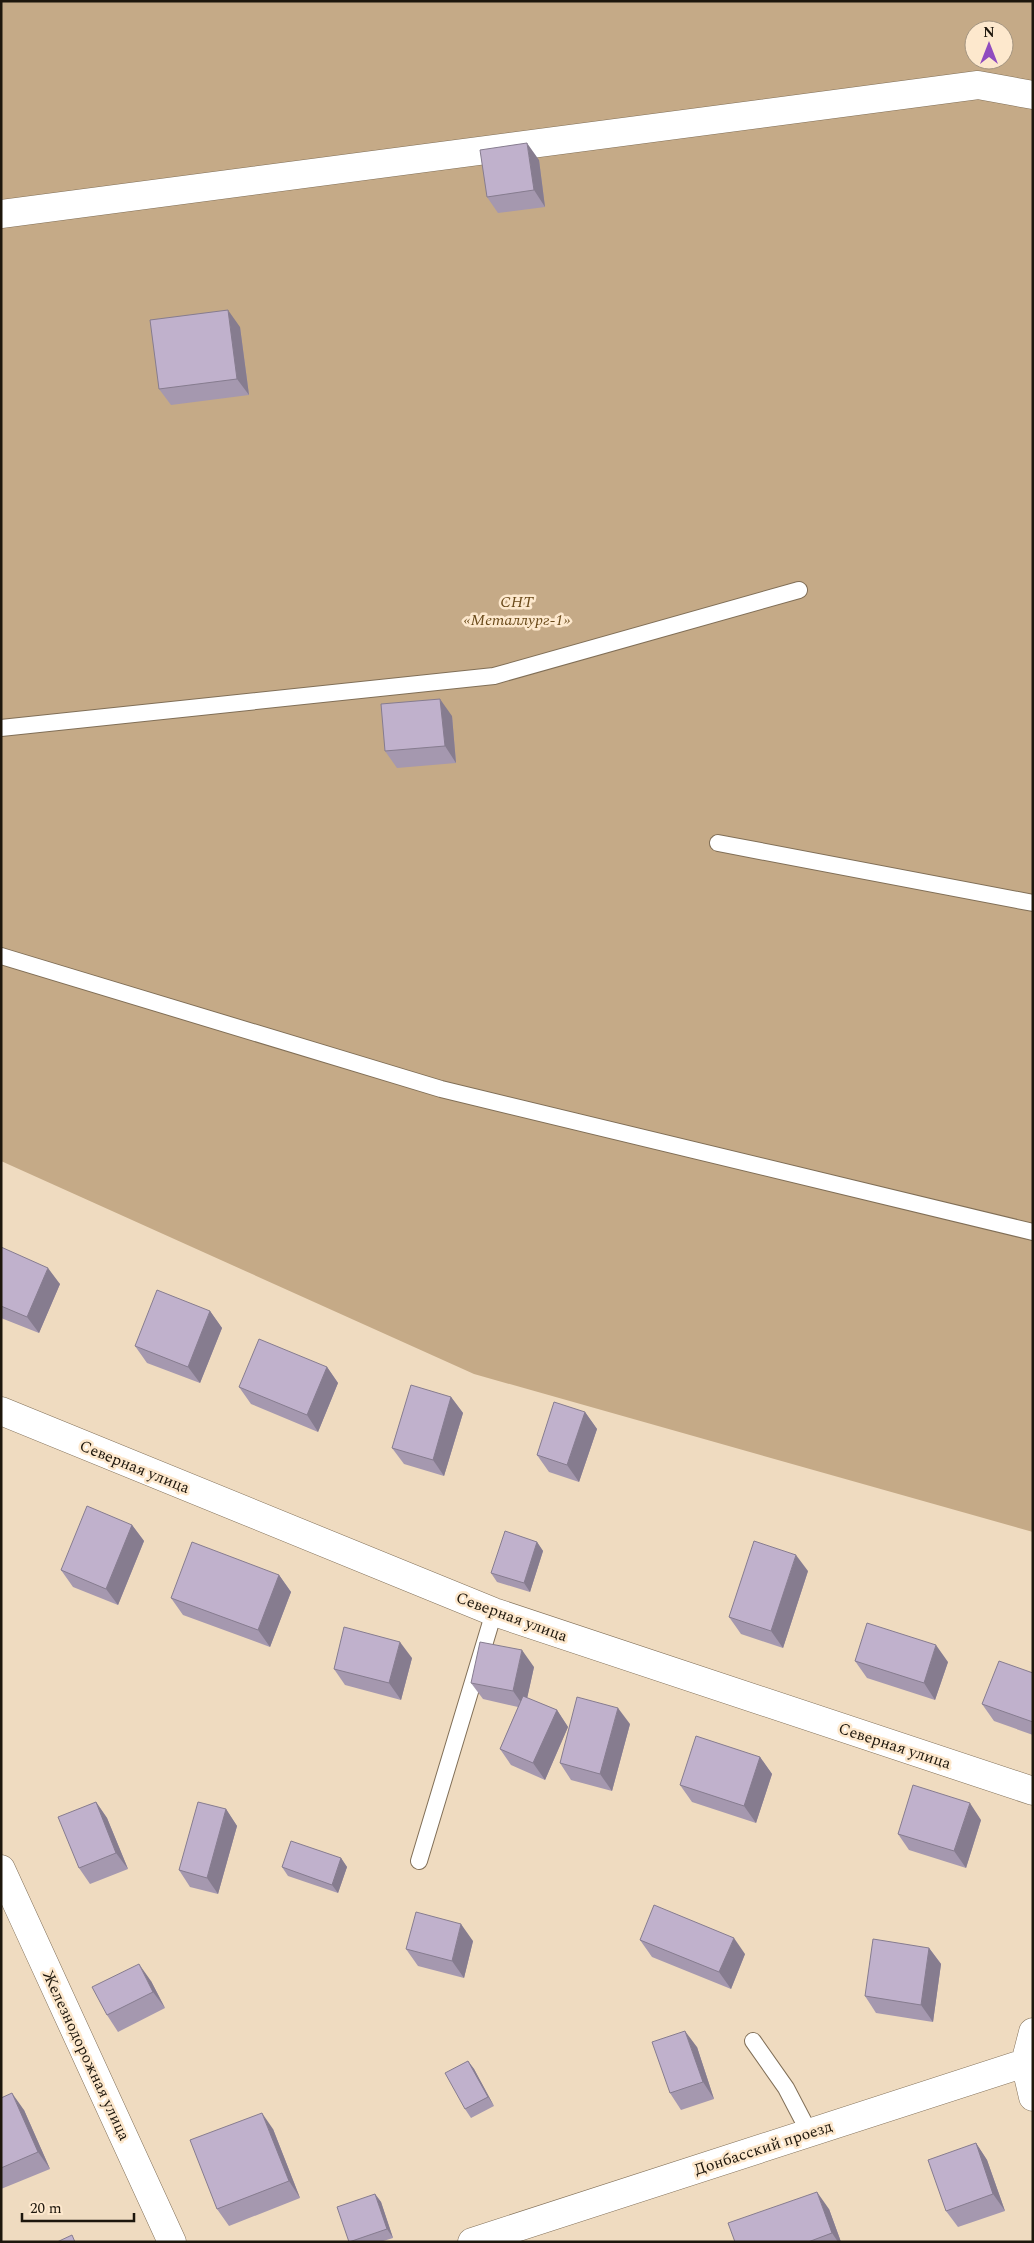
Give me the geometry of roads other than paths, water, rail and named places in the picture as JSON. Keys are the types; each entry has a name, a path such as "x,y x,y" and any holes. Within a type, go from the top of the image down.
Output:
{"street":[{"path":"1,214 978,85 1033,95"},
{"name":"Северная улица","path":"1,1411 494,1612 1033,1790"},
{"name":"Железнодорожная улица","path":"1,1869 172,2242"},
{"path":"1033,2032 1025,2062 1033,2097"},
{"name":"Донбасский проезд","path":"472,2242 1025,2062"}],"lane":[{"path":"1,728 494,676 798,590"},
{"path":"718,843 1033,904"},
{"path":"1,956 442,1089 1033,1232"},
{"path":"419,1861 494,1612"},
{"path":"753,2041 786,2088 809,2132"}],"park label":[{"name":"СНТ «Металлург-1»","path":"517,610"}]}
